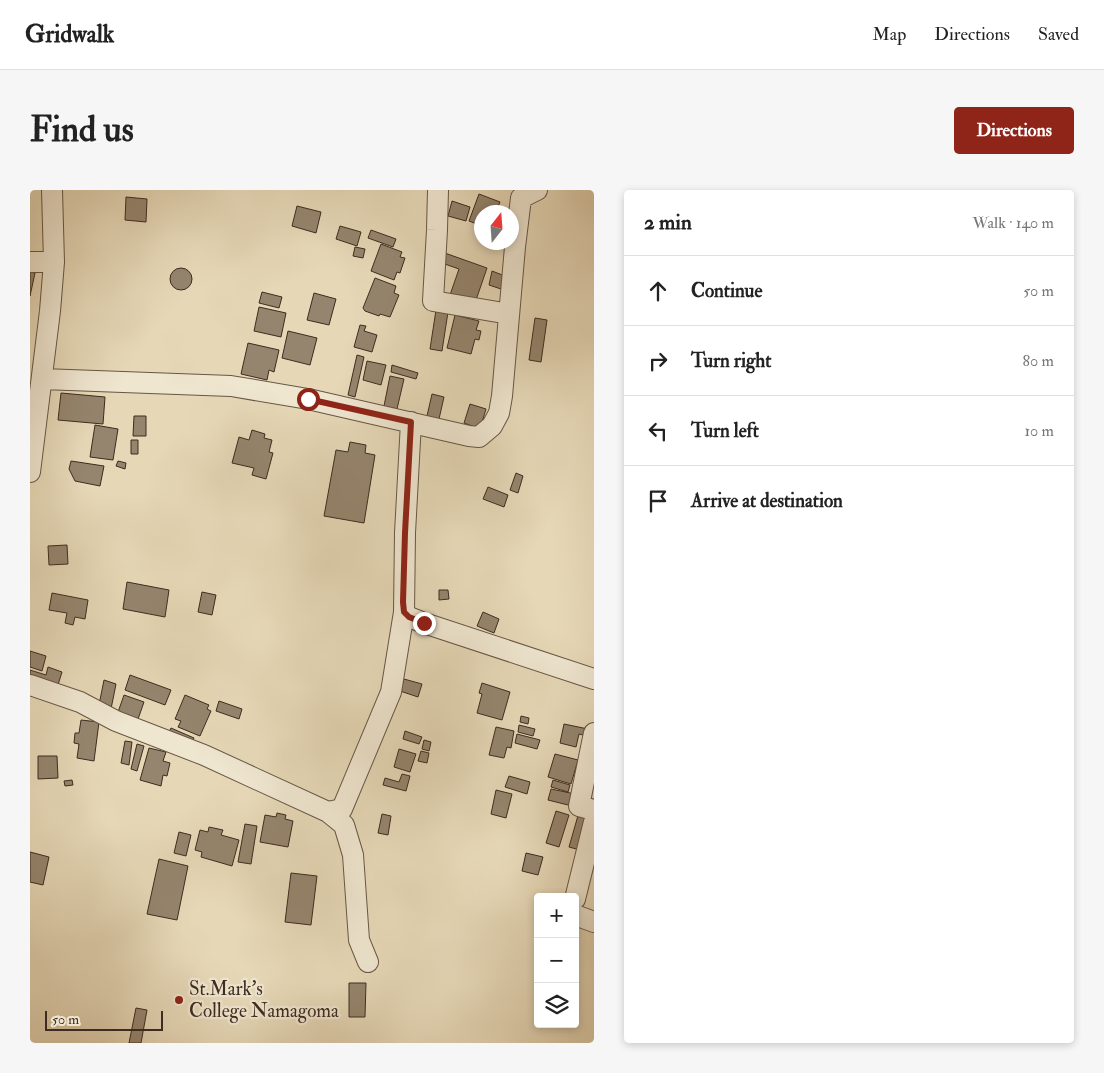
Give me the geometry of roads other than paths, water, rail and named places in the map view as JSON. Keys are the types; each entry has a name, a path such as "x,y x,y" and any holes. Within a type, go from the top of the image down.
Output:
{"street":[{"path":"31,460 50,311 54,262 52,190"},
{"path":"438,190 432,301 509,314"},
{"path":"42,379 231,386 308,399 479,437 492,426 499,412 521,198 537,190"},
{"path":"30,262 54,262"},
{"path":"328,812 342,809 391,692 404,612 405,533 411,422"},
{"path":"404,612 409,617 424,623 594,679"},
{"path":"30,685 80,702 116,721 204,754 328,812 344,825 353,855 359,940 368,962"},
{"path":"594,733 579,806 594,810"},
{"path":"576,893 594,822"},
{"path":"579,916 594,922"}],"place":[{"name":"St.Mark's College Namagoma","path":"179,1000"}]}
